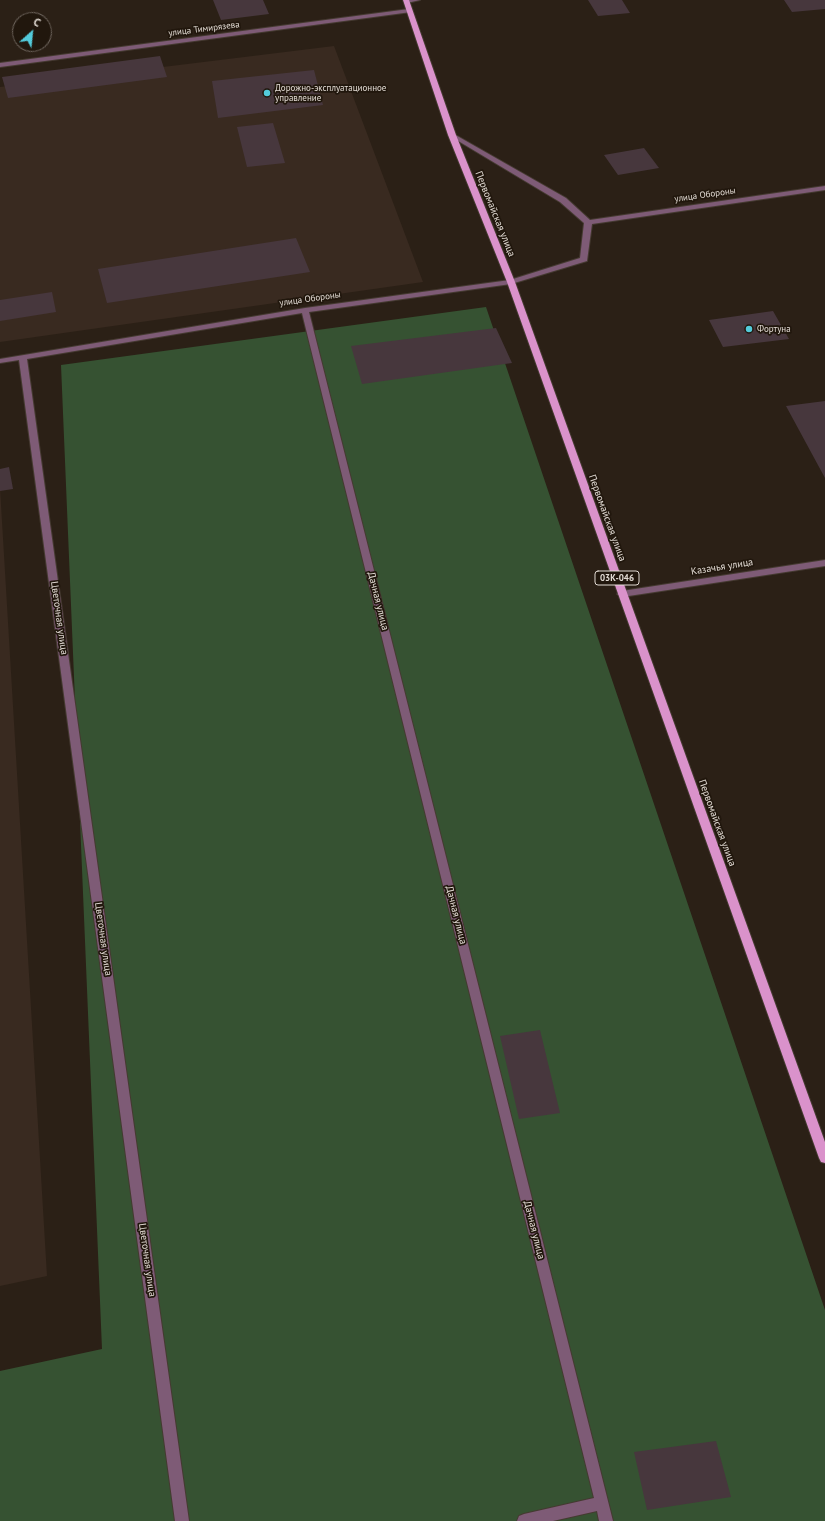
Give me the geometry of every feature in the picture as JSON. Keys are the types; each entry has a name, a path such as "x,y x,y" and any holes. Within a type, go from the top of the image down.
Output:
{"main road":[{"name":"Первомайская улица","path":"407,0 409,11 452,135 511,282 825,1158"}],"street":[{"path":"407,0 417,0"},
{"name":"улица Тимирязева","path":"0,65 409,11"},
{"path":"452,135 563,200 588,222"},
{"name":"улица Обороны","path":"0,361 305,310 511,282 584,259 588,222 825,188"},
{"name":"Дачная улица","path":"305,310 606,1521"},
{"name":"Цветочная улица","path":"23,357 182,1521"},
{"name":"Казачья улица","path":"622,594 825,563"},
{"path":"524,1521 602,1503"}],"shaded area":[{"path":"334,46 423,282 0,342 0,87"},
{"path":"0,488 47,1276 0,1286"}],"green space":[{"path":"486,307 825,1310 825,1521 0,1521 0,1371 102,1349 61,365"}],"building":[{"path":"213,0 263,0 269,14 221,20"},
{"path":"588,0 622,0 630,13 598,16"},
{"path":"784,0 825,0 825,9 792,12"},
{"path":"160,56 167,77 8,98 2,77"},
{"name":"Дорожно-эксплуатационное управление","path":"314,70 323,105 218,118 212,81"},
{"path":"273,123 285,163 247,167 237,127"},
{"path":"644,148 659,168 618,175 604,155"},
{"path":"296,238 310,272 107,303 98,269"},
{"path":"52,292 56,312 0,321 0,300"},
{"name":"Фортуна","path":"773,311 789,339 723,347 709,320"},
{"path":"496,328 512,363 362,384 351,346"},
{"path":"825,401 825,478 786,406"},
{"path":"9,467 13,489 0,491 0,469"},
{"path":"540,1030 560,1113 519,1119 500,1036"},
{"path":"716,1441 731,1497 647,1510 634,1452"}],"place":[{"name":"Дорожно-эксплуатационное управление","path":"267,93"},
{"name":"Фортуна","path":"749,329"}]}
